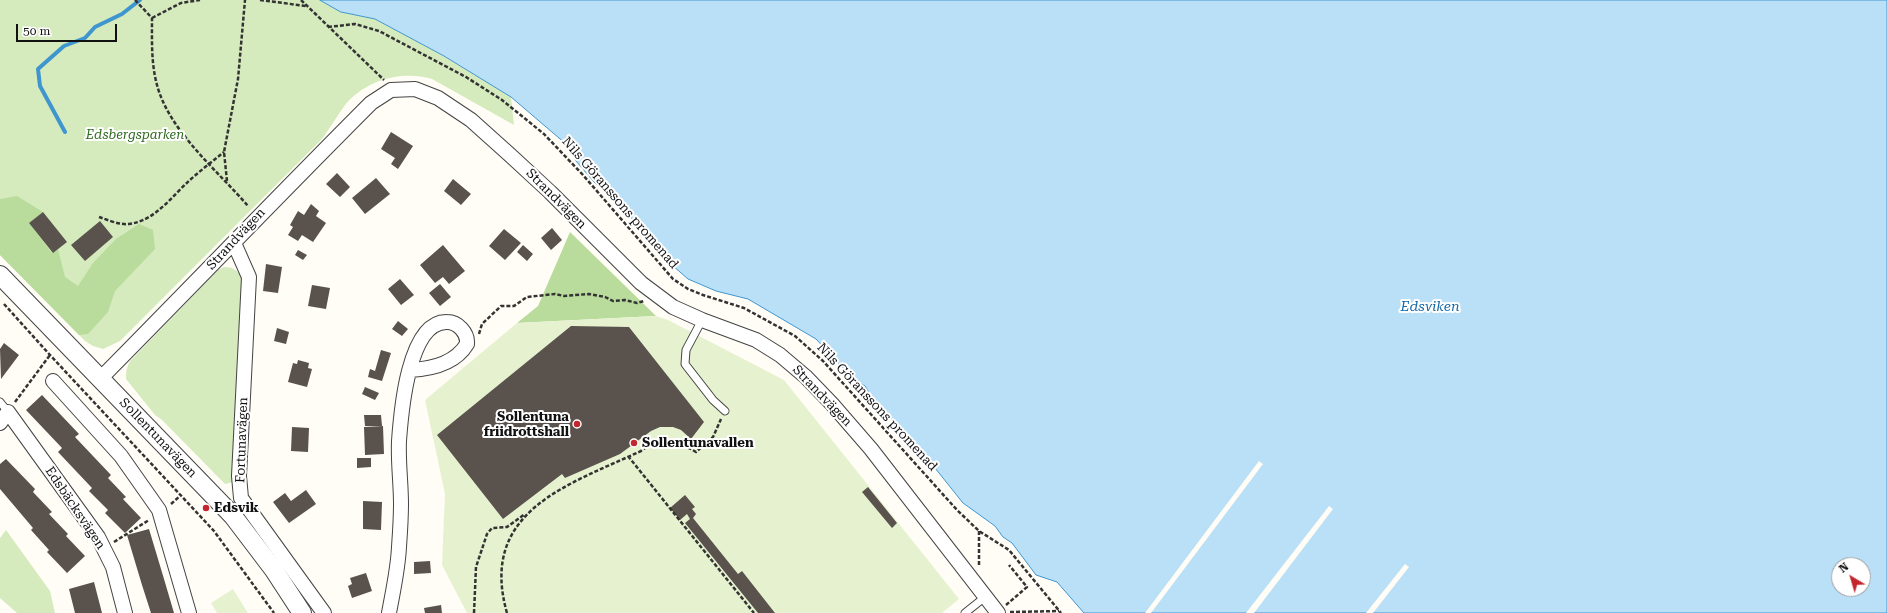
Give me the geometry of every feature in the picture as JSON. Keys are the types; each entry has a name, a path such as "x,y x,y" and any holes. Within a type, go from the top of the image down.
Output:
{"street":[{"name":"Strandvägen","path":"100,379 234,242 257,216 371,103 391,90 415,89 438,98 471,120 550,192 641,283 673,306 702,320 756,340 780,355 806,377 832,404 871,449 998,613"},
{"name":"Fortunavägen","path":"234,242 249,277 239,476 240,498 324,613"},
{"name":"Sollentunavägen","path":"0,275 233,516 274,570 302,613"},
{"path":"389,613 399,549 401,504 399,442 406,380 416,346 430,329 441,323 451,322 460,328 467,336 467,344 454,358 441,365 410,370"},
{"path":"53,381 121,456 160,513 189,613"},
{"name":"Edsbäcksvägen","path":"2,412 98,537 113,567 125,613"}],"lane":[{"path":"702,320 686,350 685,364 713,400 725,411"},
{"path":"965,613 985,597"}],"path":[{"path":"135,0 152,18 152,58 157,86 170,114 209,164 227,181 248,206"},
{"path":"152,18 181,3 200,0"},
{"path":"227,181 224,152 238,79 245,0"},
{"path":"260,0 307,6"},
{"path":"301,0 386,81"},
{"name":"Nils Göranssons promenad","path":"328,27 355,24 379,30 466,77 502,100 554,144 583,175 673,279 693,291 744,308 773,322 795,336 823,361 957,510 978,531 1009,550 1060,612"},
{"path":"99,217 112,222 127,224 140,221 154,215 224,152"},
{"path":"465,347 479,336 482,324 501,306 514,306 527,297 555,294 564,296 589,294 604,296 613,301 625,300 637,303 650,299"},
{"path":"0,299 50,355 214,531 274,613"},
{"path":"2,412 50,355"},
{"path":"474,613 476,567 486,534 492,528 506,526 528,513 556,491 641,450 652,442 665,439 680,442 696,452 713,437 725,411"},
{"path":"628,456 754,613"},
{"path":"103,548 160,513"},
{"path":"507,613 500,580 504,554 513,533 528,513"},
{"path":"978,531 979,572"},
{"path":"1009,565 1027,587 1004,606 1012,613 1060,612"}],"green space":[{"name":"Edsbergsparken","path":"0,0 320,0 341,12 375,19 444,56 511,97 514,125 432,79 408,76 385,79 374,83 353,96 345,105 322,139 120,341 103,349 93,346 85,341 0,255"},
{"path":"17,196 43,212 29,223 52,253 58,249 65,277 78,286 93,263 116,239 139,224 153,230 155,249 115,291 108,312 88,334 79,335 0,255 0,199"},
{"path":"570,232 656,316 517,323 538,306"},
{"path":"224,267 234,269 242,277 234,482 225,484 162,420 155,415 126,379 127,367 131,360 218,270"},
{"name":"Sollentunavallen","path":"656,316 668,320 784,380 959,599 942,613 467,613 442,565 445,494 425,400 517,323"},
{"path":"6,530 50,591 55,613 17,613 0,598 0,538"},
{"path":"233,589 248,613 217,613 211,603"}],"water":[{"name":"Edsviken","path":"320,0 1887,0 1887,613 1084,613 1057,582 1036,575 1012,543 1003,537 995,526 963,503 931,463 873,399 865,386 854,380 816,339 748,299 716,291 688,279 672,265 629,215 595,183 576,161 566,144 511,97 444,56 375,19 341,12"}],"pier":[{"path":"1259,461 1263,464 1151,613 1145,613"},
{"path":"1329,506 1333,509 1254,613 1246,613"},
{"path":"1405,564 1409,567 1373,613 1366,613"}],"building":[{"path":"391,132 413,146 398,169 391,164 395,158 381,149"},
{"path":"337,173 350,187 340,197 326,184"},
{"path":"376,178 390,194 365,214 352,198"},
{"path":"453,179 471,194 461,205 444,191"},
{"path":"311,204 319,211 316,216 326,223 313,242 302,235 298,241 288,235 293,227 290,225 298,211 304,215"},
{"path":"43,212 67,242 53,253 29,223"},
{"path":"100,221 113,237 85,261 71,245"},
{"path":"552,228 562,240 551,250 541,238"},
{"path":"504,229 521,243 505,260 489,246"},
{"path":"443,245 465,271 449,284 443,277 435,283 420,265"},
{"path":"523,245 533,254 527,261 517,252"},
{"path":"298,250 307,255 303,260 295,255"},
{"path":"266,264 282,267 278,293 263,291"},
{"path":"400,279 414,295 401,305 388,289"},
{"path":"440,284 451,297 440,306 429,293"},
{"path":"312,285 330,288 326,309 308,306"},
{"path":"398,321 408,329 402,336 392,329"},
{"name":"Sollentuna friidrottshall","path":"571,326 629,327 704,422 691,439 681,430 673,427 660,427 651,431 620,454 565,478 562,474 503,519 437,435"},
{"path":"277,328 289,332 286,344 274,341"},
{"path":"4,343 19,355 1,379 0,349"},
{"path":"381,350 391,353 382,381 368,377 370,369 375,371"},
{"path":"298,360 309,363 308,368 312,369 307,387 288,382 293,363 297,364"},
{"path":"365,387 379,393 375,400 362,394"},
{"path":"42,395 79,434 75,437 111,475 108,478 126,497 123,499 141,518 125,533 105,513 108,510 89,491 92,488 58,452 62,448 26,410"},
{"path":"364,415 381,415 382,426 365,426"},
{"path":"383,426 384,454 365,455 364,427"},
{"path":"292,427 309,428 308,452 291,451"},
{"path":"357,458 371,458 371,467 357,468"},
{"path":"6,459 35,489 33,492 52,512 49,514 68,534 66,536 85,556 67,573 47,552 49,550 31,530 33,528 0,489 0,464"},
{"path":"868,487 897,523 892,528 862,492"},
{"path":"306,490 316,504 289,523 273,502 285,493 291,501"},
{"path":"685,495 695,507 692,509 696,514 693,518 738,574 742,571 775,613 758,613 685,523 690,519 687,514 680,520 670,508"},
{"path":"363,501 382,502 381,530 363,529"},
{"path":"149,529 174,613 151,613 127,535"},
{"path":"430,561 431,573 414,574 414,562"},
{"path":"366,573 372,591 352,598 348,586 352,584 350,578"},
{"path":"94,582 102,613 75,613 69,589"},
{"path":"441,605 442,613 425,613 424,608"}],"waterway":[{"path":"65,132 40,86 38,69 64,46 85,38 95,27 122,14 140,0"}],"place":[{"name":"Sollentuna friidrottshall","path":"577,424"},
{"name":"Sollentunavallen","path":"634,443"},
{"name":"Edsvik","path":"206,508"}]}
